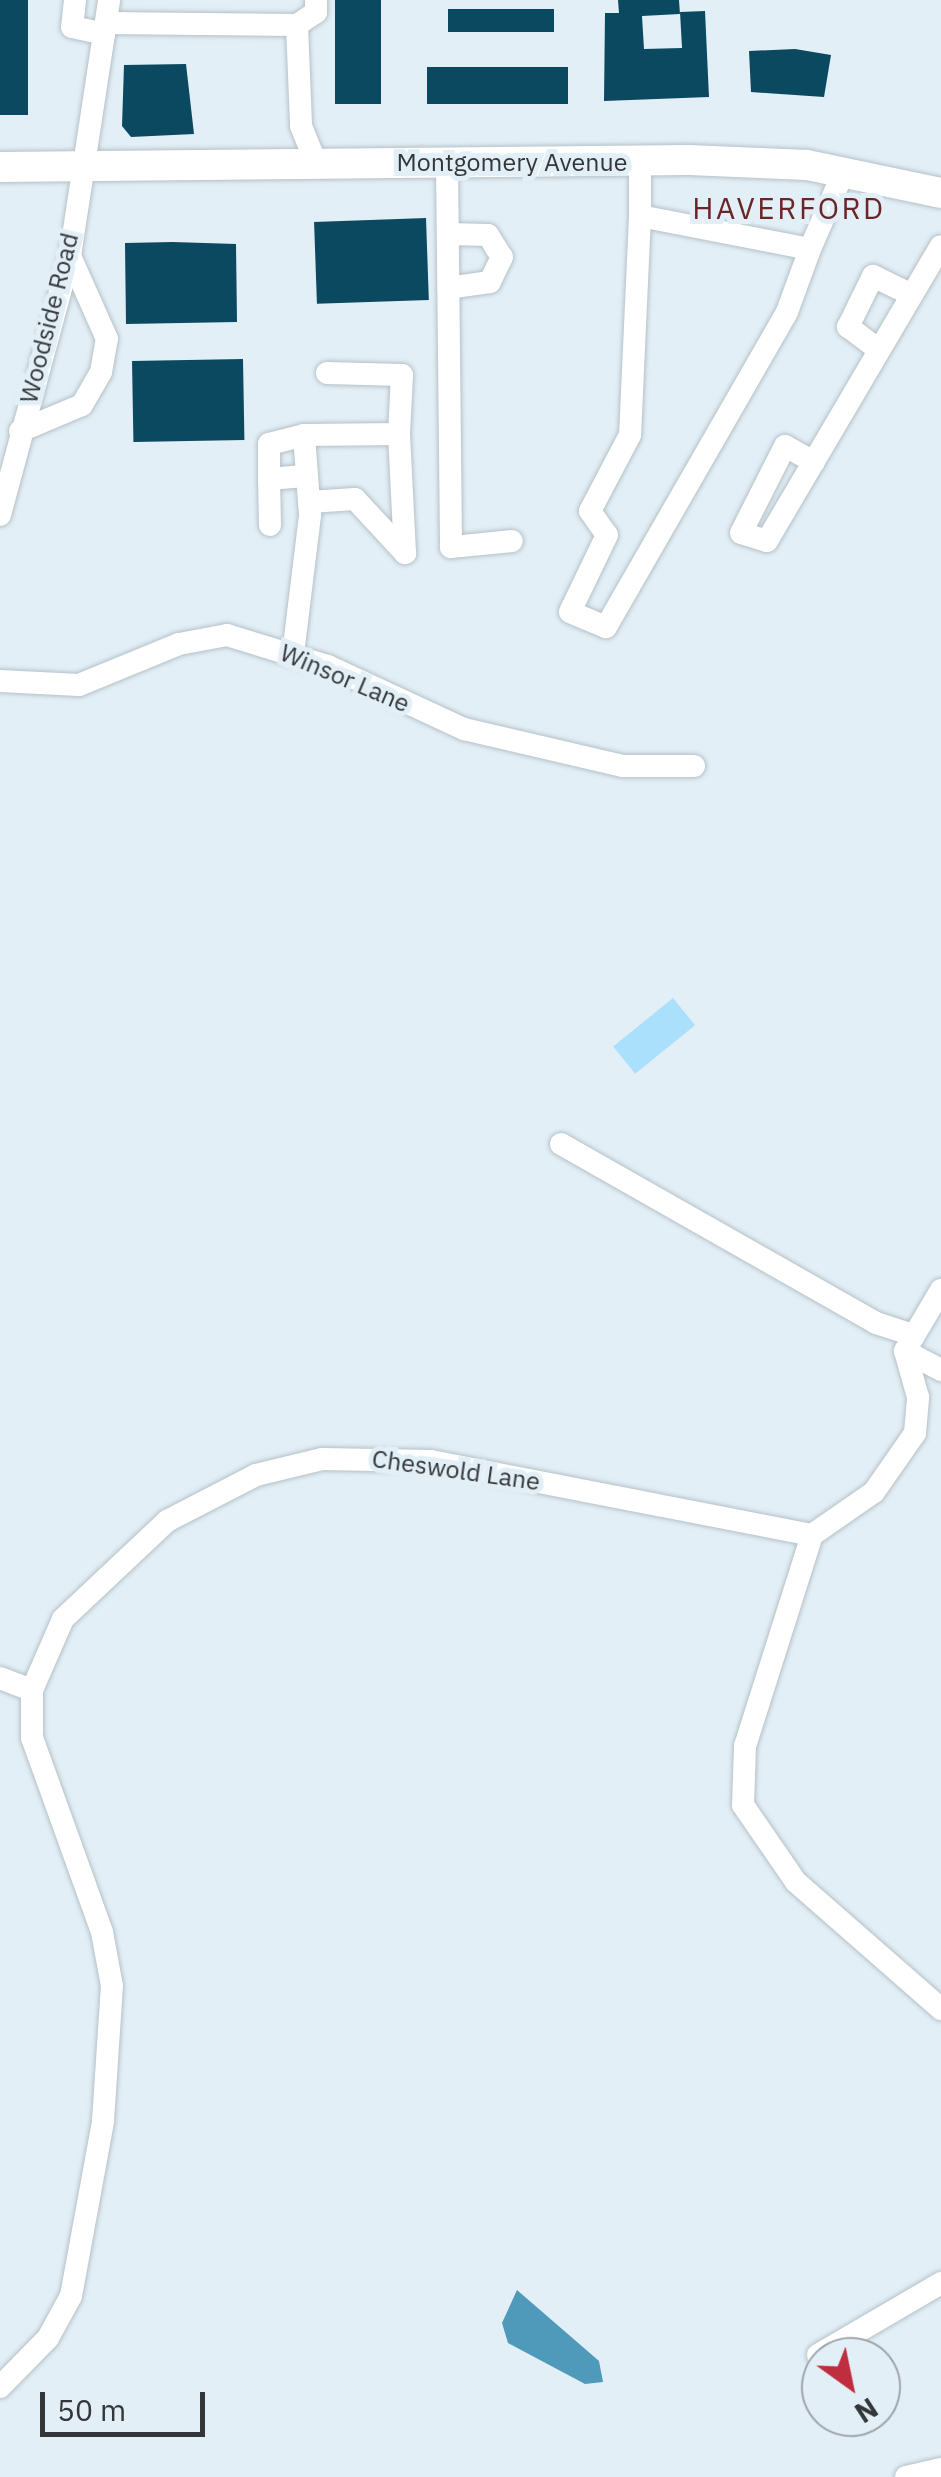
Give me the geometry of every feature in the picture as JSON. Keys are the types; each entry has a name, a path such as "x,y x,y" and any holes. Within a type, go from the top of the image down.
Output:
{"main road":[{"name":"Montgomery Avenue","path":"0,167 640,161 844,172 941,193"}],"street":[{"path":"75,0 72,27 106,19 297,26 316,12 316,0"},
{"name":"Woodside Road","path":"0,516 70,256 80,164 106,19"},
{"path":"297,26 301,126 316,162"},
{"path":"640,161 630,434 590,511 608,535 570,612 606,628 787,312 844,172"},
{"path":"447,162 451,547 512,542"},
{"path":"640,216 810,249"},
{"path":"448,234 488,235 502,257 490,282 448,288"},
{"path":"814,462 941,246"},
{"path":"20,432 82,404 101,372 107,339 70,256"},
{"path":"880,350 848,327 873,276 912,295"},
{"path":"328,373 402,376 399,434 405,553 355,499"},
{"path":"270,525 269,444 304,435 399,434"},
{"path":"292,654 309,502 304,435"},
{"path":"269,478 307,476"},
{"path":"309,502 402,496"},
{"name":"Winsor Lane","path":"0,681 79,685 178,644 227,634 292,654 464,730 623,766 694,766"},
{"path":"561,1144 910,1343 941,1370"},
{"path":"941,1290 910,1343 918,1397 915,1433 874,1492 812,1535 745,1746 743,1805 796,1882 941,2010"},
{"name":"Cheswold Lane","path":"0,2387 48,2338 71,2296 88,2236 111,2004 102,1932 32,1738 32,1690 63,1619 167,1521 256,1475 308,1461 430,1461 812,1535"},
{"path":"0,1678 32,1690"},
{"path":"850,2337 941,2283"},
{"path":"906,2477 941,2470"}],"shaded area":[{"path":"673,998 695,1025 635,1074 613,1046"},
{"path":"517,2290 599,2361 603,2382 585,2384 508,2343 502,2323"}],"building":[{"path":"0,0 28,0 28,115 0,115"},
{"path":"335,0 381,0 381,104 335,104"},
{"path":"618,0 679,0 680,14 642,16 644,49 682,48 680,12 705,11 709,97 604,101 605,13 619,13"},
{"path":"448,9 554,9 554,32 448,32"},
{"path":"795,49 831,55 824,97 751,92 749,51"},
{"path":"186,64 194,134 131,137 122,126 124,65"},
{"path":"427,67 568,67 568,104 427,104"},
{"path":"426,218 429,300 317,304 314,222"},
{"path":"125,243 236,244 237,322 126,324"},
{"path":"243,359 244,440 133,442 132,361"}],"district":[{"name":"HAVERFORD","path":"789,208"}]}
